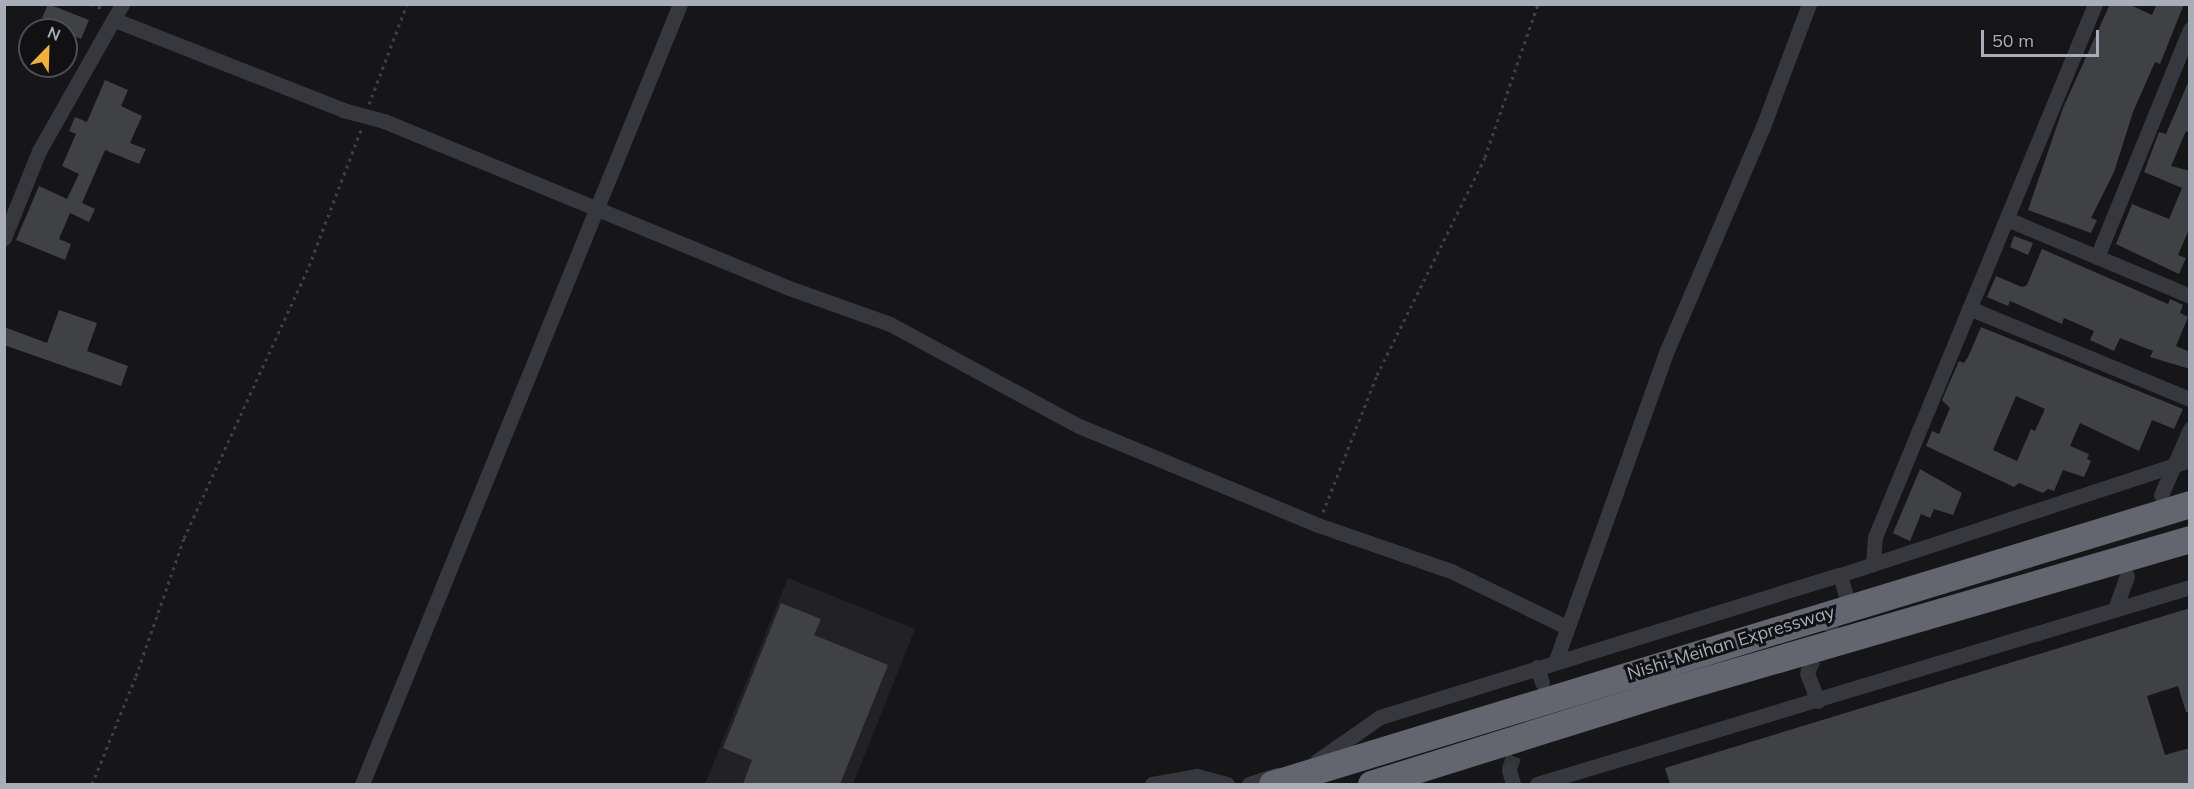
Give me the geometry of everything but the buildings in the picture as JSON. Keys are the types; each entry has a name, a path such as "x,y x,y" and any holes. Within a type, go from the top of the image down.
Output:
{"highway":[{"name":"Nishi-Meihan Expressway","path":"1272,784 2190,504"},
{"name":"Nishi-Meihan Expressway","path":"1371,784 1661,693 2190,539"}],"street":[{"path":"4,238 39,151 122,4"},
{"path":"362,784 680,4"},
{"path":"1556,660 1668,348 1762,129 1809,4"},
{"path":"1873,564 1875,537 2093,5"},
{"path":"115,20 366,116 789,288 910,332 1079,426 1318,525 1451,571 1567,627"},
{"path":"2097,256 2190,30"},
{"path":"2007,219 2190,296"},
{"path":"1969,308 2190,399"},
{"path":"2161,495 2183,462 2190,429"},
{"path":"1249,784 1318,761 1380,717 1556,660 1840,575 2183,462"},
{"path":"1840,575 1845,594"},
{"path":"2115,609 2127,576"},
{"path":"1538,784 1818,701 2190,586"},
{"path":"1537,667 1542,682"},
{"path":"1807,673 1818,701"},
{"path":"1152,784 1182,776 1227,784"}],"path":[{"path":"92,784 136,676 176,555 309,266 407,4"},
{"path":"1318,525 1377,375 1489,148 1538,4"}],"shaded area":[{"path":"788,578 915,629 853,784 705,784"}],"tunnel":[{"path":"1807,673 1838,610"},
{"path":"1509,770 1521,736"}]}
